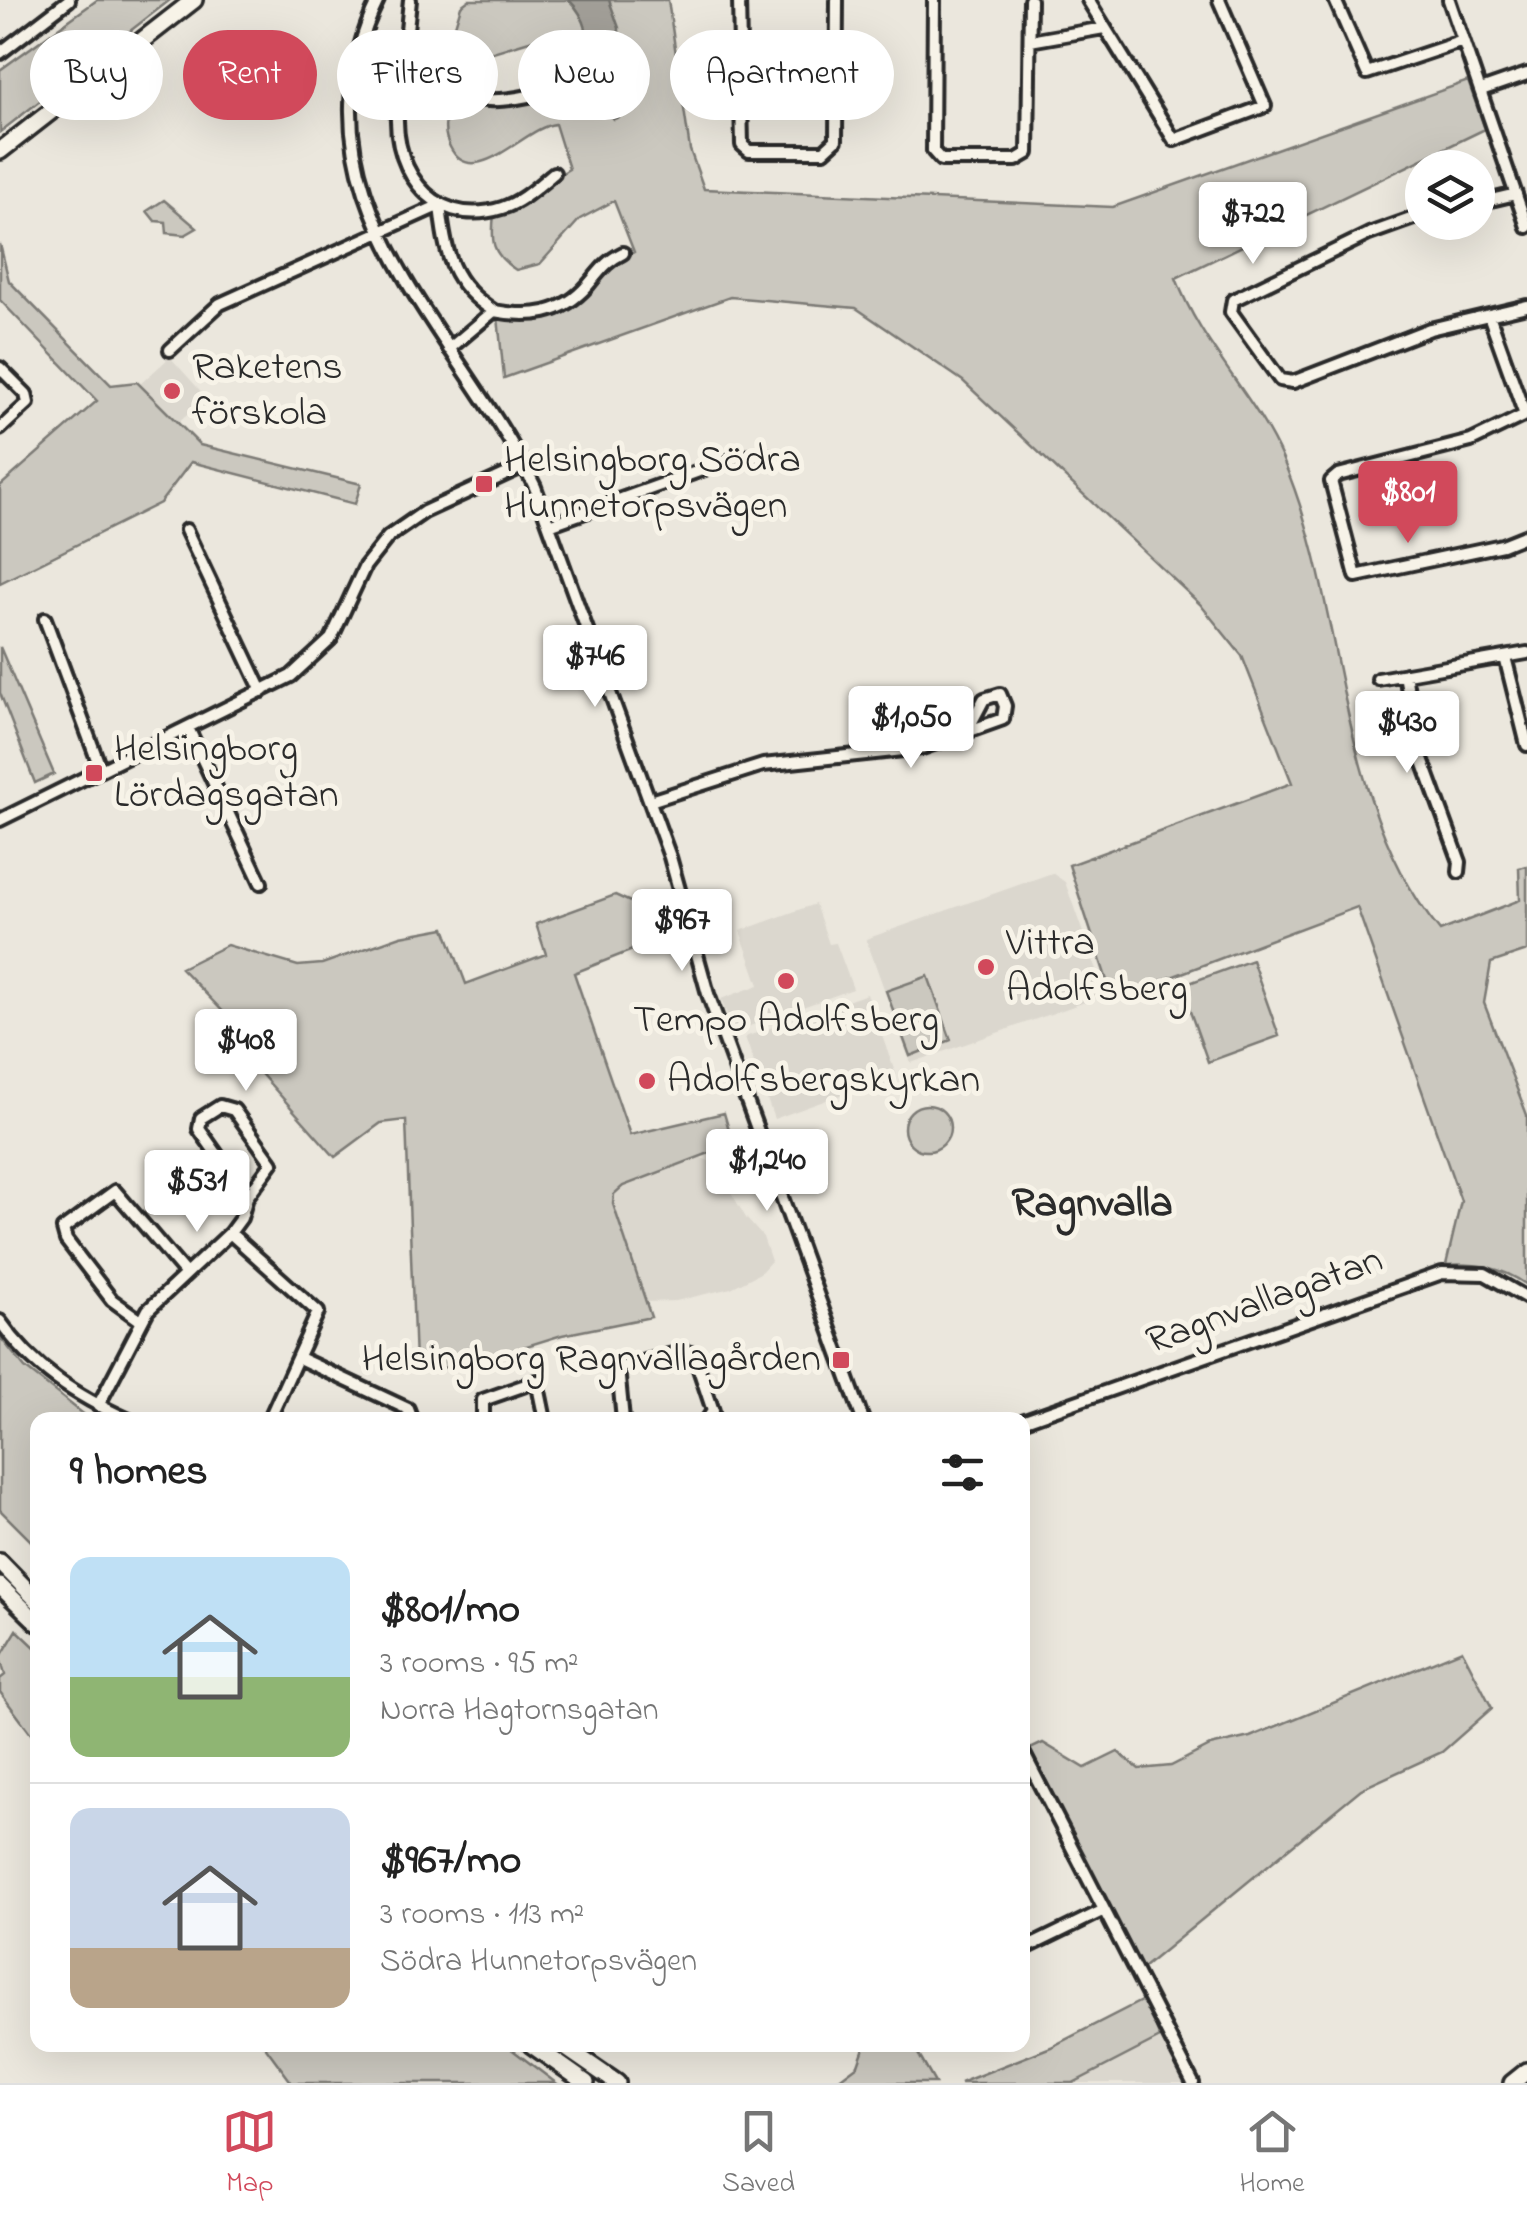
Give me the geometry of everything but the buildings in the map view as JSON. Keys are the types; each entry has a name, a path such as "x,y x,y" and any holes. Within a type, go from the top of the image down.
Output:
{"main road":[{"path":"0,151 194,0"},
{"path":"0,1562 30,1593"},
{"path":"0,1586 30,1615"},
{"path":"542,2052 586,2083"},
{"path":"572,2052 614,2081"},
{"path":"1512,2083 1527,2070"}],"street":[{"path":"2,47 69,0"},
{"path":"366,30 378,0"},
{"path":"408,30 410,0"},
{"path":"739,0 742,146 749,150 824,151 836,140 836,0"},
{"path":"934,0 933,151 937,159 1016,160 1026,156 1030,0"},
{"path":"1088,0 1175,140 1265,106 1220,0"},
{"path":"1335,0 1366,72 1463,41"},
{"path":"1448,0 1527,227"},
{"path":"1030,41 1104,28"},
{"path":"1481,90 1527,74"},
{"path":"354,120 355,146 379,234 404,283 524,466 549,525 650,802 708,994 860,1412"},
{"path":"398,120 396,142 404,167 440,205 445,249 453,274 464,290 494,311 520,316 560,308 590,283 604,262 622,253"},
{"path":"170,350 220,304 440,205 479,211 505,208 554,173"},
{"path":"1495,199 1516,194"},
{"path":"1405,221 1368,234 1232,300 1232,312 1284,383 1430,329 1527,306"},
{"path":"450,350 494,311"},
{"path":"1489,315 1526,415 1471,441 1332,478 1356,576 1502,545 1527,536"},
{"path":"0,368 26,394 28,403 0,430"},
{"path":"549,525 738,457 770,456"},
{"path":"0,820 262,691 325,647 340,626 365,566 397,529 524,466"},
{"path":"186,530 262,691"},
{"path":"45,620 100,770"},
{"path":"1378,679 1527,652"},
{"path":"1505,657 1527,745"},
{"path":"1405,674 1418,745 1460,862 1459,872"},
{"path":"188,728 262,882"},
{"path":"650,802 763,765 910,751 966,733"},
{"path":"98,1406 140,1321 230,1233 241,1218 247,1197 270,1169 271,1157 234,1110 220,1106 201,1118 199,1129 247,1197"},
{"path":"140,1321 112,1300 66,1240 63,1229 68,1221 115,1191 123,1195 185,1273"},
{"path":"230,1233 318,1312 273,1412"},
{"name":"Ragnvallagatan","path":"1030,1418 1442,1273 1485,1274 1527,1298"},
{"path":"0,1321 52,1378 112,1412"},
{"path":"622,1412 618,1368 685,1350 694,1354 712,1412"},
{"path":"299,1358 409,1412"},
{"path":"484,1412 483,1400 537,1381 543,1412"},
{"path":"1030,1766 1193,2083"},
{"path":"1030,1946 1102,1911"}],"shaded area":[{"path":"97,0 170,0 131,30 55,30"},
{"path":"469,0 668,0 672,30 670,120 686,120 690,150 704,189 1113,207 1468,81 1485,129 1441,150 1405,150 1405,168 1176,278 1199,326 1258,414 1283,460 1320,578 1360,764 1379,823 1405,879 1440,931 1520,900 1519,868 1527,866 1527,951 1491,963 1484,1003 1527,1115 1527,1285 1488,1268 1446,1265 1461,1201 1357,907 1113,999 1069,865 1292,783 1242,656 1200,604 963,381 856,308 730,297 504,378 498,317 522,319 558,309 634,252 614,201 580,219 540,264 516,270 497,252 494,214 569,169 555,124 500,154 472,163 460,159 450,147 447,120 498,120 498,105 518,99 518,120 650,120 650,30 518,30 518,44 498,51 498,30 457,30 461,6"},
{"path":"569,0 609,0 619,30 587,30"},
{"path":"30,48 30,109 0,132 0,70"},
{"path":"164,200 197,228 185,235 167,233 166,222 155,221 147,211"},
{"path":"0,244 9,281 111,385 137,382 200,445 361,484 355,504 191,462 160,503 0,583 0,486 97,401 0,300"},
{"name":"Raketens förskola","path":"170,357 206,397 175,425 139,385"},
{"path":"0,647 54,774 35,783 0,693"},
{"name":"Vittra Adolfsberg","path":"1052,873 1065,882 1105,995 911,1063 866,939"},
{"path":"615,895 635,904 668,936 574,973 630,1135 724,1113 733,1144 623,1186 614,1194 613,1204 651,1317 562,1335 453,1369 415,1363 406,1120 381,1123 335,1157 232,1041 228,1035 233,1022 181,968 227,945 298,966 322,964 401,936 445,928 466,984 546,954 536,924"},
{"path":"815,904 829,944 836,943 853,989 733,1032 721,999 759,985 740,931"},
{"path":"1252,960 1279,1036 1208,1062 1181,986"},
{"path":"928,976 951,1040 910,1056 886,991"},
{"path":"867,994 896,1075 774,1119 745,1037"},
{"path":"927,1105 943,1112 950,1128 943,1144 927,1151 911,1144 904,1128 911,1112"},
{"path":"699,1157 714,1163 746,1218 763,1237 771,1261 760,1273 731,1288 676,1301 646,1302 613,1204 614,1194 623,1186"},
{"path":"0,1337 25,1368 81,1412 30,1412 30,1540 0,1510"},
{"path":"17,1630 30,1642 30,1733 0,1692 0,1679 5,1675 0,1658"},
{"path":"1462,1650 1492,1708 1442,1752 1361,1789 1138,1972 1030,1749 1043,1743 1085,1768 1118,1752 1139,1769 1171,1766 1210,1746 1250,1737"},
{"path":"1145,1999 1160,2038 1073,2083 960,2083 1051,2047"},
{"path":"1160,2038 1184,2083 1073,2083"},
{"path":"269,2052 515,2052 556,2083 292,2083"},
{"path":"863,2052 917,2052 935,2083 834,2083 858,2065"}],"place":[{"name":"Raketens förskola","path":"172,391"},
{"name":"Helsingborg Södra Hunnetorpsvägen","path":"484,484"},
{"name":"Helsingborg Lördagsgatan","path":"94,773"},
{"name":"Vittra Adolfsberg","path":"986,967"},
{"name":"Tempo Adolfsberg","path":"786,981"},
{"name":"Adolfsbergskyrkan","path":"647,1081"},
{"name":"Helsingborg Ragnvallagården","path":"841,1360"}],"district":[{"name":"Ragnvalla","path":"1092,1204"}]}
